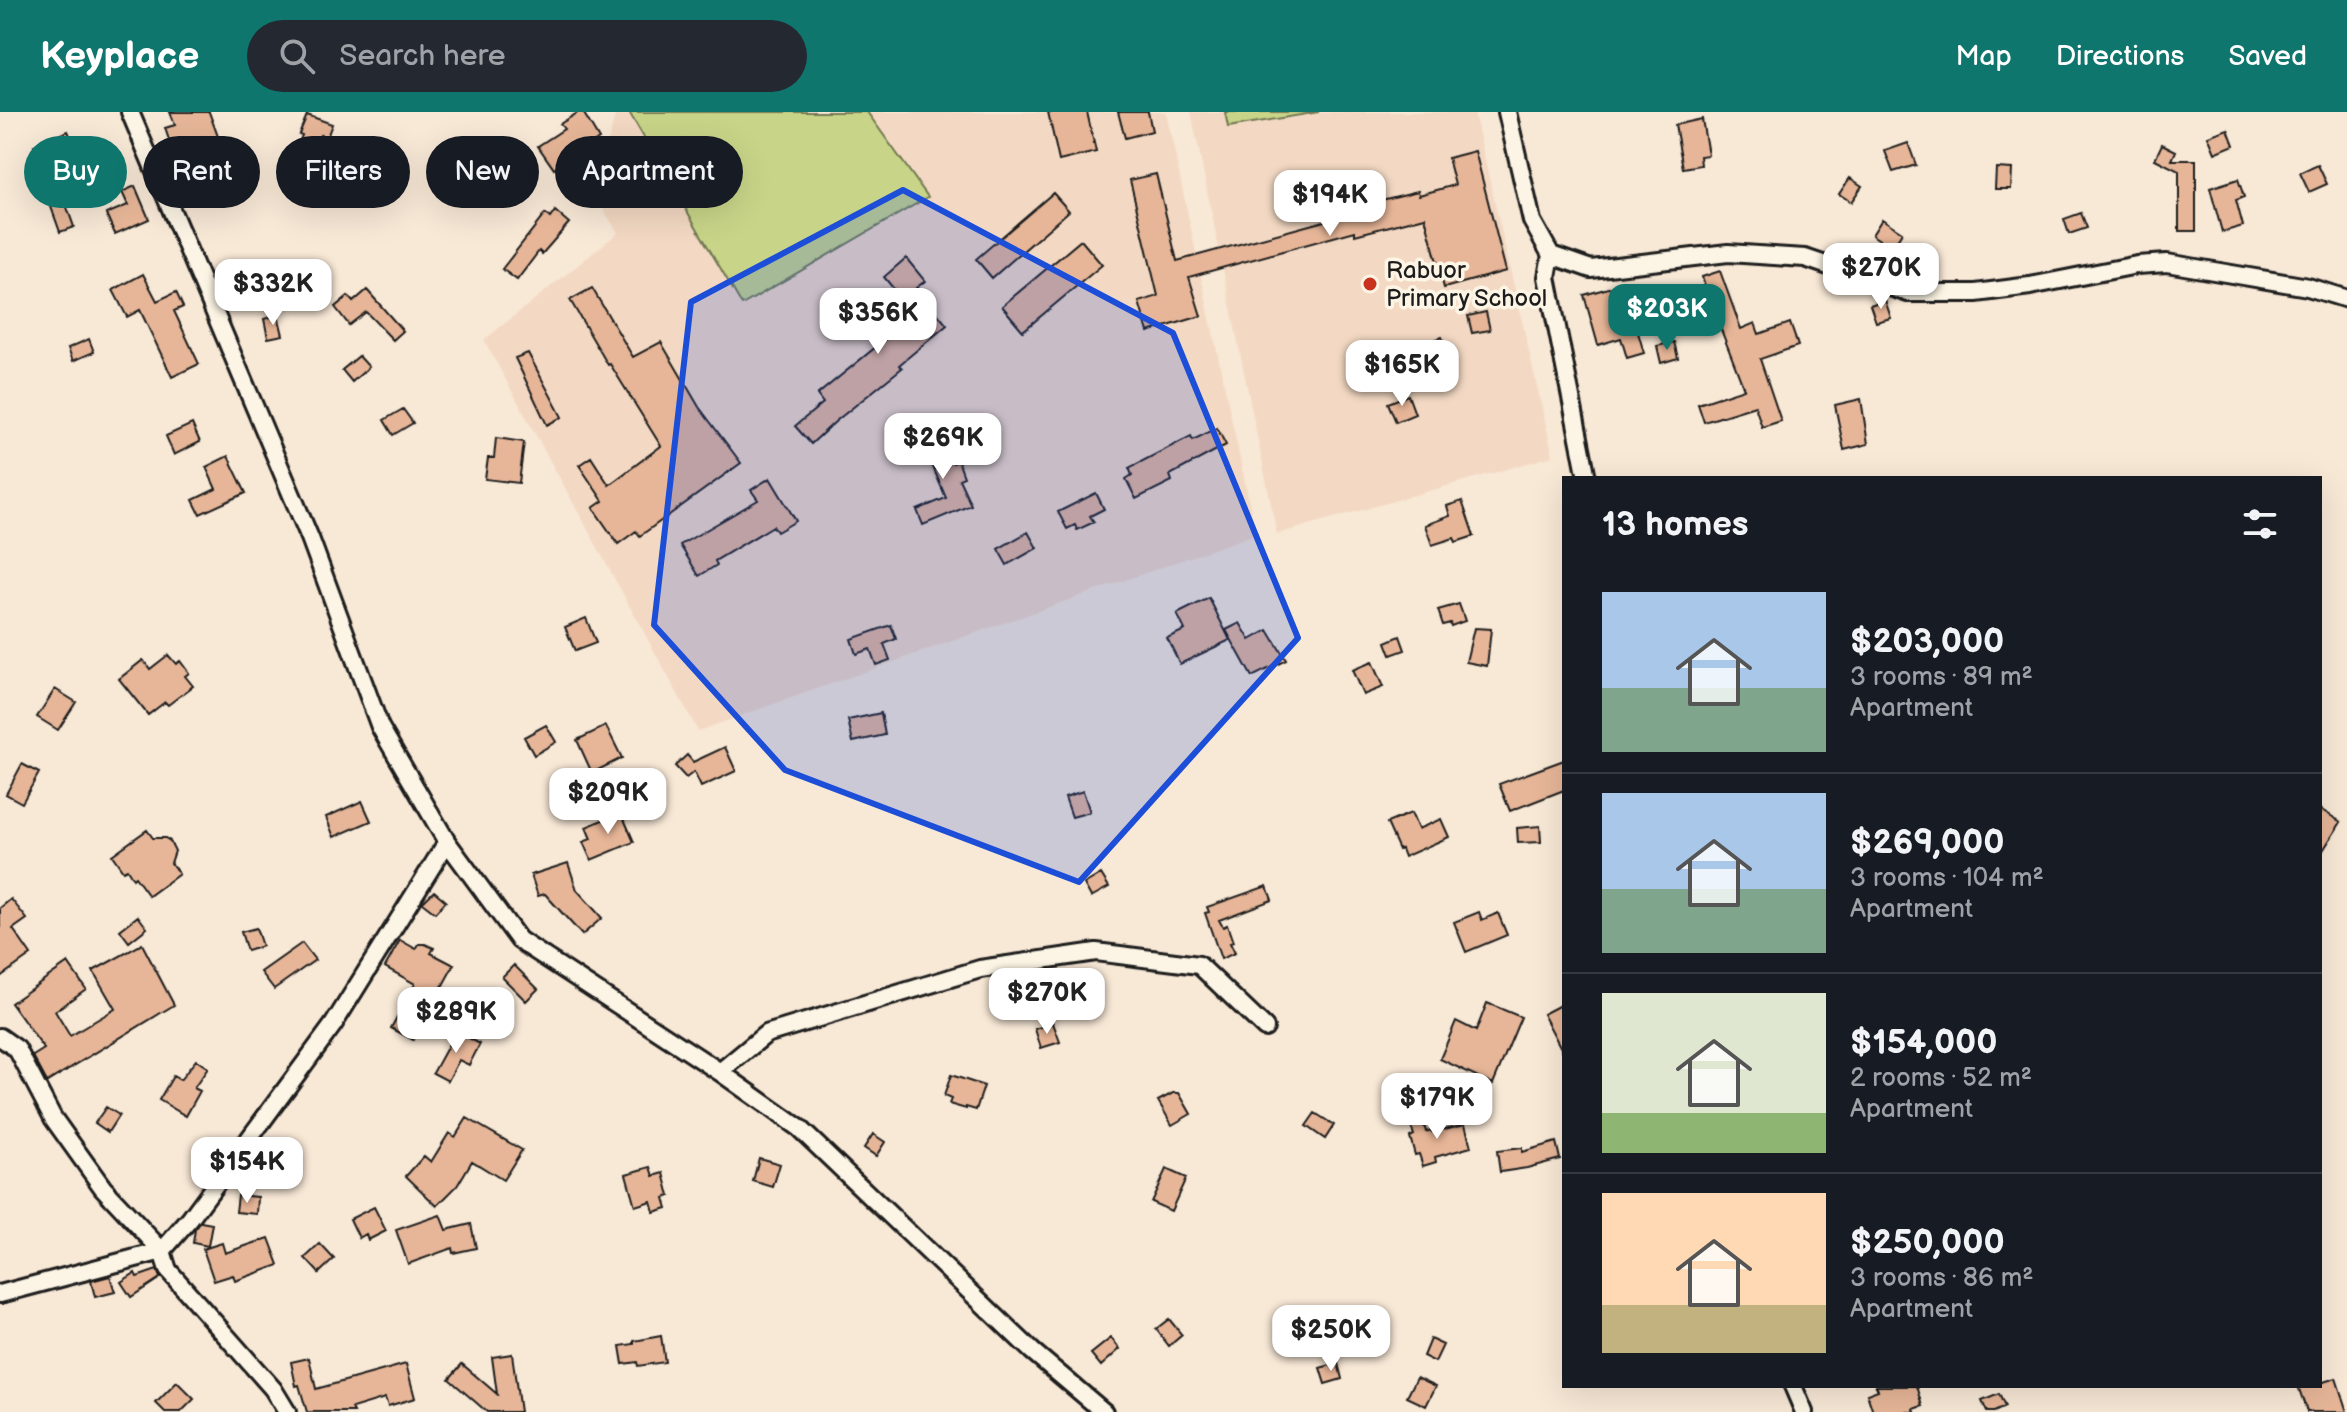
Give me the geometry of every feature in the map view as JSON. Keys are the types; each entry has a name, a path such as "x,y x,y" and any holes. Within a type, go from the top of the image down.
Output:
{"street":[{"path":"130,112 310,538 380,727 447,842 519,940 720,1072 799,1128 1032,1351 1104,1412"},
{"path":"1507,112 1532,221 1551,255 1547,277 1587,476"},
{"path":"1551,255 1591,269 1728,253 1805,258 1908,293 1976,293 2137,265 2167,263 2308,287 2347,299"},
{"path":"0,1294 162,1251 190,1219 333,1025 447,842"},
{"path":"720,1072 766,1034 980,969 1096,952 1199,965 1265,1028"},
{"path":"0,1037 17,1049 53,1118 103,1188 162,1251 168,1270 273,1389 287,1412"},
{"path":"1794,1388 1804,1412"}],"highlighted area":[{"path":"903,190 1173,333 1298,638 1079,882 785,770 654,625 691,302"}],"shaded area":[{"path":"616,112 1166,112 1256,534 698,731 484,340 618,233 603,208 743,208 743,136 610,136"},
{"name":"Rabuor Primary School","path":"1191,112 1474,112 1553,456 1277,534"}],"green space":[{"path":"629,112 867,112 928,197 742,305 685,208 743,208 743,136 643,136"},
{"path":"1225,112 1319,112 1228,127"}],"building":[{"path":"170,112 209,112 218,136 168,136 165,128 175,125"},
{"path":"583,112 597,136 555,136 554,169 539,145 564,129 560,124"},
{"path":"1048,112 1087,112 1096,152 1059,161"},
{"path":"1118,112 1148,112 1152,131 1125,138"},
{"path":"307,115 332,124 327,136 299,134"},
{"path":"1702,119 1708,155 1700,156 1701,165 1683,168 1675,125"},
{"path":"2228,129 2234,145 2215,153 2208,136"},
{"path":"1908,143 1916,165 1893,172 1885,151"},
{"path":"2162,144 2176,151 2172,160 2196,160 2196,231 2179,231 2179,171 2155,159"},
{"path":"1475,151 1506,271 1444,288 1425,217 1355,235 1355,231 1189,277 1201,316 1148,332 1139,302 1158,296 1130,180 1156,174 1177,261 1350,214 1349,208 1455,185 1448,158"},
{"path":"2318,165 2327,184 2309,192 2300,173"},
{"path":"1996,168 2012,169 2011,189 1995,189"},
{"path":"1850,178 1862,186 1851,202 1839,194"},
{"path":"2238,179 2244,197 2236,200 2243,226 2222,232 2210,188"},
{"path":"135,186 149,219 115,234 106,214 127,208 127,190"},
{"path":"1053,193 1069,211 992,278 976,259"},
{"path":"51,208 67,208 74,227 60,232"},
{"path":"555,211 569,223 542,254 539,251 517,280 502,269 545,214 550,218"},
{"path":"2081,213 2087,228 2069,234 2064,219"},
{"path":"1882,219 1902,232 1892,248 1872,235"},
{"path":"1081,240 1102,265 1023,331 1002,306"},
{"path":"906,258 925,281 916,288 947,325 899,365 902,368 811,444 795,426 823,403 817,395 915,315 884,277"},
{"path":"1720,271 1741,329 1755,323 1759,334 1790,323 1798,346 1760,359 1781,421 1762,427 1755,406 1704,422 1698,404 1744,389 1718,322 1693,329 1687,309 1710,302 1702,277"},
{"path":"143,274 157,301 176,292 183,307 174,311 199,364 172,377 140,310 127,317 113,290"},
{"path":"1629,282 1634,299 1629,301 1644,353 1627,358 1621,338 1598,345 1584,295"},
{"path":"592,288 633,357 661,342 699,407 741,463 640,536 636,531 618,544 593,508 603,501 579,465 591,457 609,485 661,446 570,300"},
{"path":"367,290 403,331 393,340 366,312 349,325 335,307 348,296 353,302"},
{"path":"1885,300 1891,318 1876,322 1870,305"},
{"path":"1486,312 1490,330 1472,333 1468,316"},
{"path":"278,315 283,335 268,338 264,319"},
{"path":"1442,337 1450,358 1403,376 1395,355"},
{"path":"89,339 94,352 73,361 68,348"},
{"path":"1674,342 1678,358 1661,363 1657,346"},
{"path":"528,353 562,417 547,425 515,358"},
{"path":"359,356 369,367 352,382 342,370"},
{"path":"1408,395 1415,414 1396,422 1388,403"},
{"path":"1861,399 1868,444 1844,450 1835,405"},
{"path":"403,409 413,423 393,435 384,420"},
{"path":"192,424 200,442 174,455 166,436"},
{"path":"1217,428 1226,445 1170,475 1172,481 1136,499 1126,479 1132,475 1129,468 1191,436 1193,440"},
{"path":"929,430 953,463 958,461 964,477 959,479 971,505 923,525 917,510 946,498 930,460 915,441"},
{"path":"496,438 524,442 519,483 485,479 488,458 494,458"},
{"path":"228,456 246,493 200,514 193,500 216,489 206,467"},
{"path":"770,478 796,521 777,532 773,526 715,561 717,565 699,576 680,545 758,500 751,490"},
{"path":"1096,493 1104,509 1090,516 1094,522 1077,530 1075,525 1067,529 1058,512"},
{"path":"1462,501 1474,536 1432,545 1425,525 1450,516 1447,506"},
{"path":"1028,532 1037,548 1007,565 998,549"},
{"path":"1209,598 1230,640 1180,664 1167,638 1185,630 1177,614"},
{"path":"1459,604 1465,621 1451,626 1450,623 1443,625 1438,610"},
{"path":"586,618 596,643 575,651 565,627"},
{"path":"1240,623 1250,640 1268,630 1286,660 1252,677 1226,630"},
{"path":"891,625 896,639 884,644 890,660 876,665 870,649 856,654 851,639"},
{"path":"1474,628 1491,629 1487,666 1466,662"},
{"path":"1400,636 1405,650 1391,655 1386,642"},
{"path":"168,655 176,664 180,661 189,673 185,676 193,686 168,705 165,702 148,715 119,679 143,660 150,669"},
{"path":"1372,662 1383,687 1363,695 1352,670"},
{"path":"55,689 76,702 58,730 37,717"},
{"path":"881,713 885,735 853,742 848,720"},
{"path":"546,725 556,742 534,755 524,737"},
{"path":"606,726 622,758 592,773 577,740"},
{"path":"725,747 736,771 701,787 694,772 686,778 675,766 687,755 693,762"},
{"path":"1562,761 1562,791 1510,811 1499,784"},
{"path":"22,764 39,773 22,803 6,794"},
{"path":"1083,791 1090,812 1072,817 1065,797"},
{"path":"362,801 371,821 334,837 326,817"},
{"path":"2322,810 2341,822 2322,852"},
{"path":"621,812 634,842 591,860 583,842 591,839 586,827"},
{"path":"1411,813 1418,829 1441,819 1449,837 1404,857 1387,823"},
{"path":"1540,826 1541,842 1518,843 1517,828"},
{"path":"147,830 153,838 170,841 175,851 171,863 179,874 149,896 127,869 123,871 112,855"},
{"path":"568,863 577,890 602,918 582,935 545,894 538,896 531,875"},
{"path":"1101,874 1109,887 1091,897 1084,884"},
{"path":"1267,886 1272,900 1219,920 1223,927 1227,925 1235,953 1221,959 1205,913 1209,912 1207,907"},
{"path":"434,891 446,901 435,913 422,903"},
{"path":"11,899 27,919 13,929 31,955 0,977 0,908"},
{"path":"1479,912 1482,920 1498,913 1507,935 1466,952 1454,922"},
{"path":"138,916 147,928 129,942 120,930"},
{"path":"256,928 262,946 247,951 241,932"},
{"path":"400,940 416,949 419,944 434,948 431,953 454,965 413,1040 391,1028 415,984 385,967"},
{"path":"302,943 315,960 274,989 261,972"},
{"path":"142,944 174,1005 47,1082 33,1056 44,1049 11,1003 68,963 86,989 55,1011 70,1036 115,1009 93,971"},
{"path":"514,965 538,989 526,1001 502,977"},
{"path":"1487,1003 1521,1017 1493,1084 1440,1059 1456,1021 1476,1031"},
{"path":"1562,1004 1562,1050 1543,1014"},
{"path":"1053,1023 1060,1042 1041,1048 1035,1029"},
{"path":"456,1031 480,1044 469,1065 459,1060 448,1081 433,1073"},
{"path":"196,1060 208,1068 194,1088 200,1091 186,1116 159,1100 173,1076 180,1080"},
{"path":"951,1075 984,1086 976,1110 949,1104 951,1099 944,1096"},
{"path":"1179,1093 1191,1114 1172,1125 1158,1101"},
{"path":"106,1107 119,1115 108,1132 95,1123"},
{"path":"1315,1113 1334,1125 1325,1139 1306,1126"},
{"path":"467,1118 522,1150 503,1180 472,1161 457,1186 437,1206 406,1176 424,1156 431,1162 449,1133 455,1137"},
{"path":"1422,1118 1426,1132 1465,1124 1471,1147 1435,1157 1436,1162 1423,1166 1419,1154 1415,1155 1410,1137 1414,1135 1409,1122"},
{"path":"873,1134 885,1142 876,1156 864,1148"},
{"path":"1556,1142 1560,1159 1500,1172 1497,1151 1522,1148 1522,1152"},
{"path":"759,1158 780,1164 773,1187 753,1181"},
{"path":"651,1167 654,1176 664,1173 670,1196 664,1198 667,1208 654,1212 651,1201 635,1206 626,1174"},
{"path":"1166,1169 1186,1178 1171,1211 1151,1202"},
{"path":"238,1195 258,1197 257,1214 236,1212"},
{"path":"374,1207 386,1231 368,1240 366,1234 359,1238 350,1219"},
{"path":"440,1215 446,1230 471,1224 476,1248 453,1253 452,1248 408,1264 396,1230"},
{"path":"201,1222 212,1224 208,1246 193,1243 195,1229"},
{"path":"269,1238 279,1265 235,1281 233,1275 214,1281 203,1249 222,1243 225,1253"},
{"path":"320,1244 334,1259 319,1273 305,1258"},
{"path":"157,1270 160,1278 131,1297 121,1282 135,1273 137,1277"},
{"path":"110,1276 115,1292 95,1297 91,1281"},
{"path":"1169,1319 1182,1335 1169,1346 1156,1329"},
{"path":"661,1336 665,1362 638,1366 637,1362 623,1364 620,1346"},
{"path":"1111,1338 1120,1349 1101,1366 1091,1354"},
{"path":"1430,1339 1443,1345 1435,1362 1423,1356"},
{"path":"512,1354 520,1412 487,1412 449,1379 462,1364 497,1394 492,1357"},
{"path":"309,1358 316,1389 406,1364 415,1398 388,1406 385,1398 352,1408 354,1412 307,1412 299,1385 296,1386 291,1362"},
{"path":"1338,1363 1342,1379 1325,1384 1320,1368"},
{"path":"1417,1377 1436,1386 1426,1406 1407,1397"},
{"path":"2336,1378 2347,1412 2307,1412 2299,1388 2322,1388 2322,1382"},
{"path":"177,1382 194,1399 181,1412 165,1412 156,1403"},
{"path":"1918,1388 1923,1406 1914,1409 1915,1412 1873,1412 1867,1394 1878,1390"},
{"path":"1999,1394 2005,1407 1987,1412 1982,1401"}],"place":[{"name":"Rabuor Primary School","path":"1370,284"}]}
